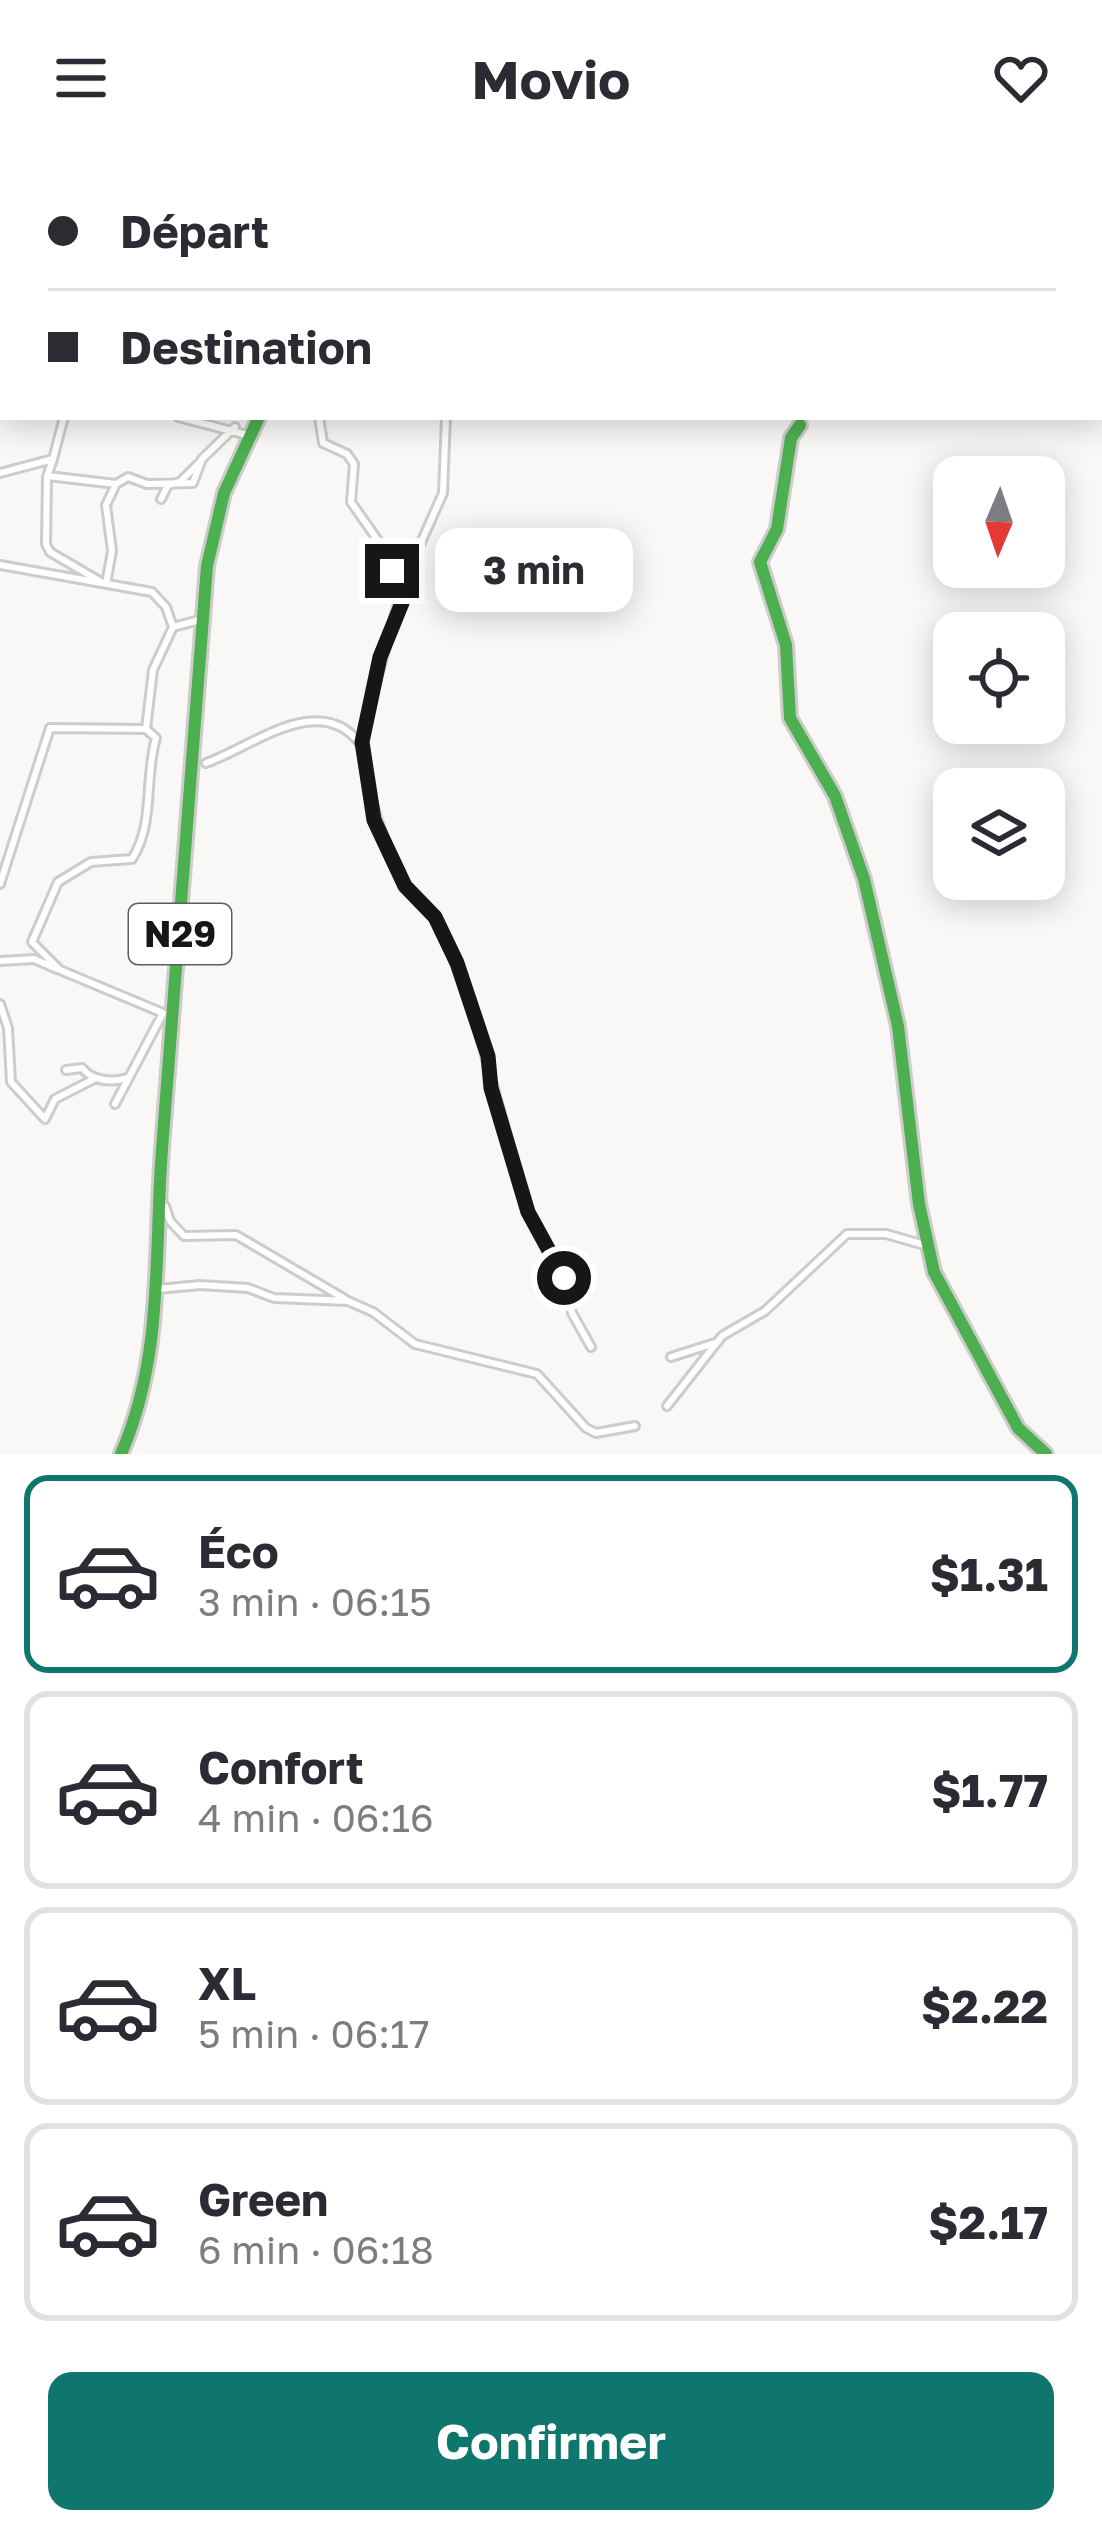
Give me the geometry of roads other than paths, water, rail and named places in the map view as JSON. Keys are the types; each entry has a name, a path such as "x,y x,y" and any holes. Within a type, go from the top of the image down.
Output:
{"street":[{"path":"63,420 48,476 46,544 106,585"},
{"path":"194,420 251,436"},
{"name":"N29","path":"121,1454 152,1371 169,1009 211,538 259,420"},
{"path":"319,420 323,443 347,454 354,464 351,502 386,552 403,592"},
{"path":"446,420 443,493 380,657 362,748 380,837 405,886 435,917 457,963 488,1056 491,1088 528,1212 564,1278 572,1313 591,1347"},
{"path":"800,425 791,438 777,529 760,562 786,646 790,718 835,796 864,879 898,1026 928,1246 955,1318 1018,1428 1046,1454"},
{"path":"161,499 168,485 199,478 202,459 235,428"},
{"path":"0,473 53,459"},
{"path":"48,476 116,484"},
{"path":"106,585 112,550 106,505 116,484 128,477 147,484 180,482"},
{"path":"0,565 152,592 166,607 173,627 153,670 146,729"},
{"path":"173,627 203,619"},
{"path":"206,763 249,740 311,720 342,724 362,748"},
{"path":"0,884 50,728 146,729 156,738 147,769 146,836 132,859 91,862 58,882 32,941 61,970"},
{"path":"0,961 34,958 169,1009 115,1104"},
{"path":"0,1004 8,1028 10,1082 45,1119 55,1100 96,1078"},
{"path":"67,1070 82,1068 96,1078 117,1082 134,1071"},
{"path":"156,1222 165,1206 170,1221 184,1236 236,1234 373,1312 415,1344 537,1374 578,1421 596,1433 635,1426"},
{"path":"671,1358 718,1342 765,1311 848,1234 886,1234 928,1246"},
{"path":"158,1289 248,1288 274,1298 348,1301"},
{"path":"667,1406 718,1342"}]}
